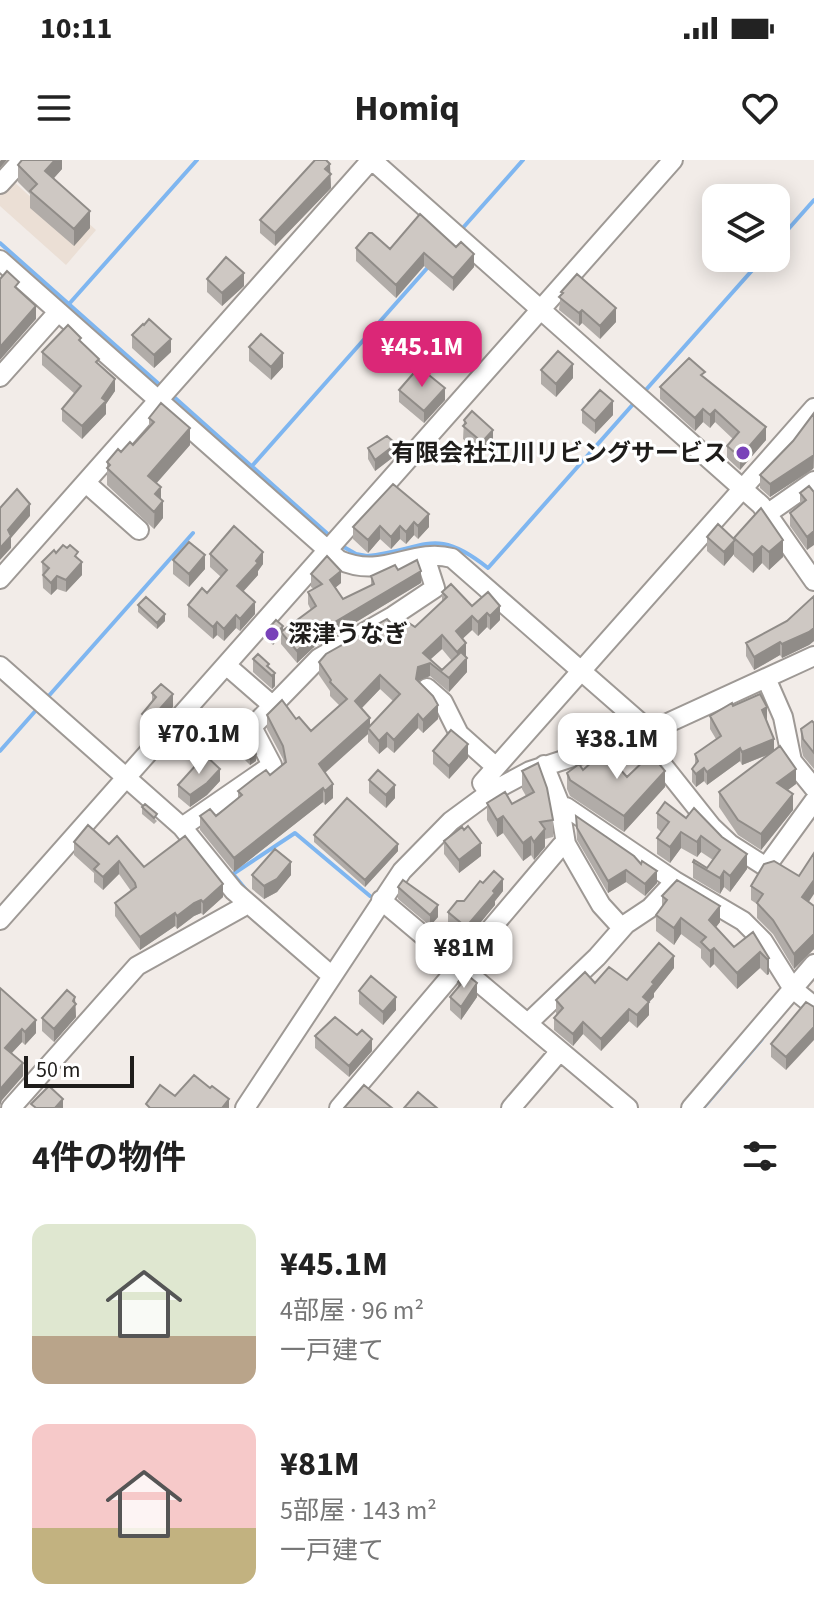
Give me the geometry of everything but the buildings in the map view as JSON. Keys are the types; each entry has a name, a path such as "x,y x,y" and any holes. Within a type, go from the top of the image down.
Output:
{"street":[{"path":"0,184 22,160"},
{"path":"0,579 372,160 742,489 767,514 814,581"},
{"path":"0,920 673,160"},
{"path":"0,260 327,551 352,566 367,569 441,555 462,564 643,725 646,744 712,827 730,844 766,867 814,801"},
{"path":"0,377 58,312"},
{"path":"489,793 482,783 814,408"},
{"path":"767,514 814,481"},
{"path":"86,483 139,530"},
{"path":"182,827 272,765 252,727 319,658 402,611 435,588 425,557"},
{"path":"245,1108 381,900 433,836 489,793 544,765 644,734 814,656"},
{"path":"226,665 272,705"},
{"path":"0,666 182,827 234,891 332,976"},
{"path":"766,678 783,717 792,761 814,788"},
{"path":"427,688 443,702 459,734 496,767"},
{"path":"544,765 560,808 566,844 601,905 622,928"},
{"path":"560,808 566,807 754,930 793,989 814,1006"},
{"path":"339,1108 561,846 566,844"},
{"path":"528,1023 597,957 622,928 657,901 675,881"},
{"path":"381,900 628,1108"},
{"path":"11,1108 137,966 241,908 246,902"},
{"path":"691,1108 814,964"},
{"path":"511,1108 560,1051"}],"shaded area":[{"path":"12,180 35,201 48,187 96,230 66,265 0,206 0,193"}],"waterway":[{"path":"69,304 197,160"},
{"path":"461,230 523,160"},
{"path":"790,227 814,200"},
{"path":"0,243 160,385"},
{"path":"252,466 429,266"},
{"path":"644,392 751,272"},
{"path":"174,397 330,536"},
{"path":"342,546 367,556 442,544 455,547 488,568 635,402"},
{"path":"46,699 193,533"},
{"path":"0,751 38,708"},
{"path":"247,891 233,874 295,833 370,896"},
{"path":"703,1108 762,1039"}],"place":[{"name":"有限会社江川リビングサービス","path":"743,453"},
{"name":"深津うなぎ","path":"272,634"}]}
